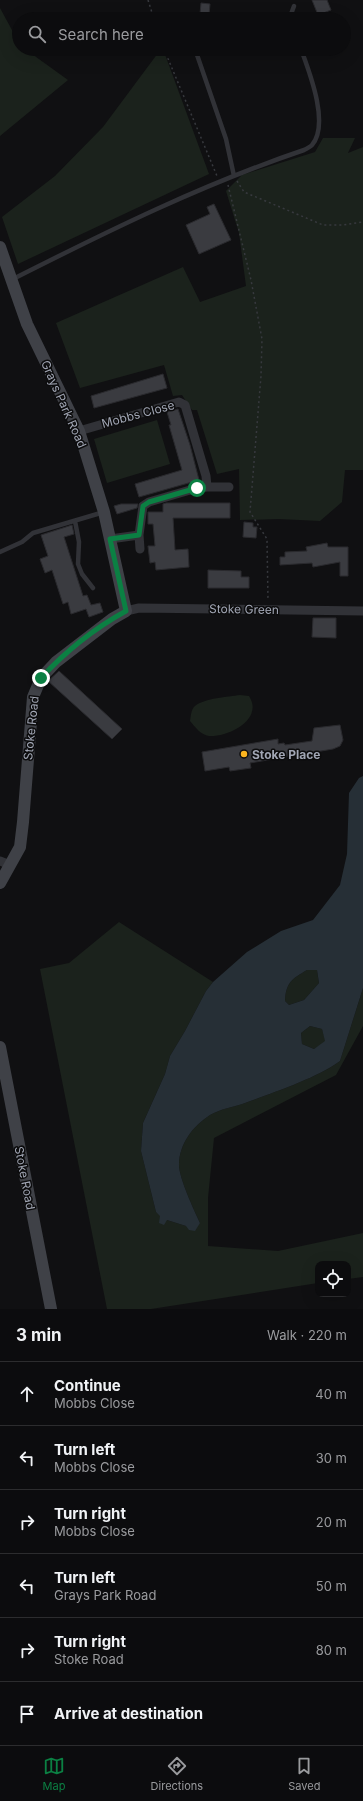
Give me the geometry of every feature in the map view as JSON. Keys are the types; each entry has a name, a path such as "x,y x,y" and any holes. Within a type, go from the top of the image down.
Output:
{"main road":[{"name":"Grays Park Road","path":"0,247 28,324 78,431 104,512 126,611"},
{"name":"Stoke Road","path":"0,883 5,863 20,846 32,697 41,678 56,662 112,619 126,611"},
{"name":"Stoke Road","path":"0,1047 51,1309"}],"street":[{"name":"Mobbs Close","path":"78,431 179,402 185,405 187,410 206,476 207,487"},
{"path":"140,549 139,535 143,506 149,502 197,488 229,487"},
{"path":"110,539 139,535"},
{"name":"Stoke Green","path":"126,611 139,608 363,611"}],"lane":[{"path":"292,12 294,6"},
{"path":"198,56 226,139 234,176"},
{"path":"11,280 132,219 226,179 304,150 312,145 319,116 313,84 303,56"},
{"path":"0,552 22,542 33,533 104,512"},
{"path":"75,521 80,542 78,564 82,574 93,588"}],"path":[{"path":"148,0 152,12"},
{"path":"167,56 219,182"},
{"path":"234,176 244,192 323,225 343,225 363,222"},
{"path":"226,179 251,280 262,339 261,376 250,512 267,539 268,610"}],"shaded area":[{"path":"0,8 12,30 12,56 35,56 68,80 0,136"},
{"path":"156,56 166,56 209,174 18,264 2,217 55,176 103,127"},
{"path":"323,138 355,138 348,153 363,147 363,470 345,470 342,502 320,521 279,519 240,520 239,469 217,474 197,410 192,410 182,395 173,396 164,365 80,388 56,323 183,267 200,302 246,286 239,233 226,191 242,175 315,152"},
{"path":"157,420 170,464 107,483 94,439"},
{"path":"240,695 249,696 252,704 252,712 242,725 234,730 217,736 209,736 201,732 190,721 193,709 199,703 223,697"},
{"path":"363,776 363,988 340,1061 319,1074 294,1085 214,1113 198,1124 184,1143 181,1150 179,1165 184,1186 200,1223 195,1231 189,1230 186,1226 167,1220 164,1225 159,1223 160,1216 156,1212 141,1151 143,1123 165,1074 170,1056 206,991 213,982 247,952 281,931 313,920 340,885 347,854 349,793 359,778","holes":["307,970 317,970 319,983 304,1000 289,1005 285,1001 288,985 297,976","310,1026 322,1029 325,1041 314,1049 302,1044 301,1033"]},
{"path":"119,922 213,982 206,991 170,1056 165,1074 143,1123 141,1151 156,1212 167,1220 186,1226 200,1223 181,1178 179,1165 181,1150 188,1136 198,1124 214,1113 294,1085 319,1074 340,1061 363,988 363,1026 336,1075 214,1138 208,1198 208,1246 278,1251 363,1233 363,1277 351,1279 351,1261 315,1261 315,1283 151,1309 107,1309 40,969 69,963"},
{"path":"307,970 317,970 319,983 304,1000 289,1005 285,1001 288,985 297,976"},
{"path":"310,1026 322,1029 326,1042 314,1049 302,1044 301,1033"}],"building":[{"path":"312,0 327,0 331,10 326,12 317,12"},
{"path":"201,3 210,4 209,12 200,12"},
{"path":"214,204 231,240 199,254 186,225 210,214 207,207"},
{"path":"163,374 167,388 94,408 91,396"},
{"path":"178,409 190,445 199,480 139,497 135,484 182,470 169,425 171,425 167,412"},
{"path":"230,503 230,518 173,518 175,550 188,549 189,567 156,570 155,562 150,563 148,546 155,546 153,524 148,524 148,512 163,512 163,504"},
{"path":"121,504 138,504 137,508 117,514 114,506"},
{"path":"244,522 253,523 253,527 257,527 256,538 243,537"},
{"path":"72,525 74,534 64,537 83,596 87,595 91,605 100,603 103,612 89,617 86,609 71,614 68,602 63,604 52,570 45,573 40,559 48,556 41,535"},
{"path":"327,543 328,547 348,547 348,576 340,576 340,562 313,567 312,563 280,565 280,557 285,557 285,552 307,551 306,547"},
{"path":"208,570 241,571 241,577 249,577 249,588 208,588"},
{"path":"313,618 336,618 336,638 312,637"},
{"path":"59,671 122,729 112,739 48,681"},
{"name":"Stoke Place","path":"340,725 343,740 340,746 333,749 250,763 251,768 230,771 229,767 205,771 202,752 278,739 278,744 284,743 285,745 312,741 314,728"}],"place":[{"name":"Stoke Place","path":"244,754"}],"route":[{"path":"41,678 56,662 112,619 126,611 110,539 139,535 141,510 143,506 149,502 197,488"}]}
